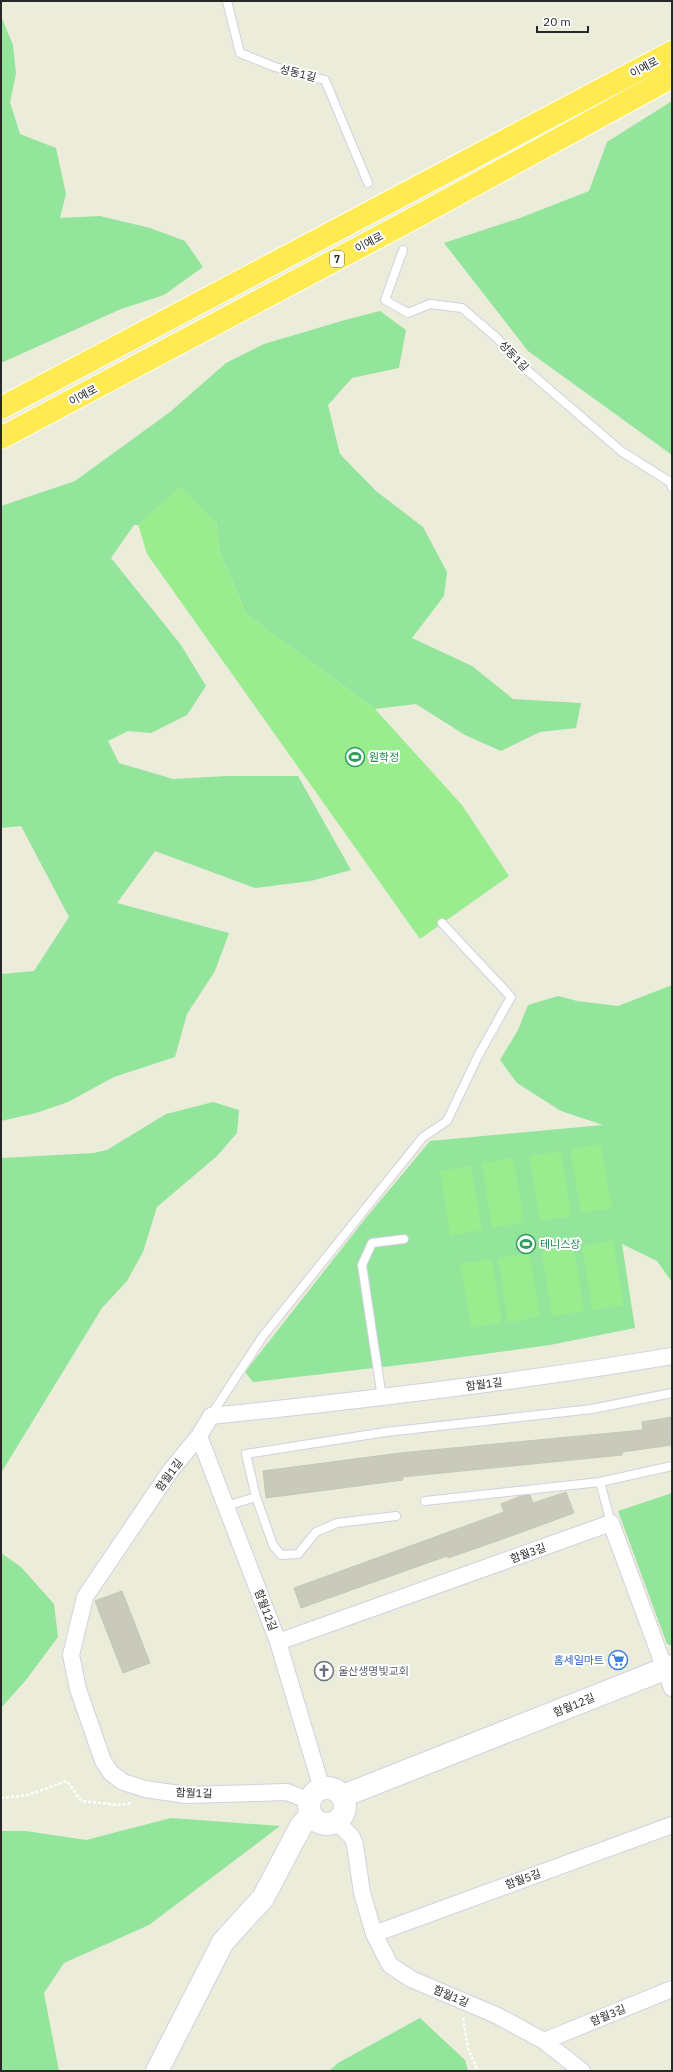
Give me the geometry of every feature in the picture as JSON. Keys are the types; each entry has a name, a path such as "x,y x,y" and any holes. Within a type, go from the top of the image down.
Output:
{"highway":[{"name":"이예로","path":"1,408 672,52"},
{"name":"이예로","path":"1,438 416,217 672,77"}],"street":[{"name":"함월1길","path":"314,1802 287,1792 186,1795 145,1789 123,1782 111,1773 103,1761 78,1689 71,1655 85,1597 171,1470 199,1436 211,1416 382,1398 570,1373 672,1356"},
{"name":"함월12길","path":"199,1436 278,1642 314,1802"},
{"path":"611,1523 670,1674"},
{"name":"함월3길","path":"278,1642 611,1523"},
{"name":"함월12길","path":"342,1796 670,1674"},
{"path":"157,2071 223,1942 263,1898 314,1802 334,1789 342,1796 346,1808 341,1818 337,1822 326,1825 320,1823 314,1802"},
{"name":"함월1길","path":"337,1822 347,1832 355,1845 362,1893 374,1934 390,1965 411,1979 498,2016 544,2041 582,2071"},
{"name":"함월5길","path":"374,1934 672,1825"},
{"name":"함월3길","path":"544,2041 672,1989"}],"lane":[{"name":"성동1길","path":"227,1 240,53 275,67 325,80 368,183"},
{"name":"성동1길","path":"404,250 385,300 408,313 430,304 462,308 497,338 520,364 620,451 670,482 672,487"},
{"path":"211,1416 263,1336 423,1137 447,1121 478,1056 511,997 442,923"},
{"path":"382,1398 362,1265 372,1243 404,1239"},
{"path":"396,1516 337,1523 316,1532 298,1554 281,1555 273,1545 256,1497 246,1454 386,1432 592,1409 672,1393"},
{"path":"425,1501 600,1482 672,1466"},
{"path":"600,1482 611,1523"},
{"path":"226,1506 256,1497"}],"path":[{"path":"1,1798 28,1795 67,1781 81,1801 119,1805 134,1803"},
{"path":"461,2000 463,2028 468,2048 478,2071"}],"green space":[{"path":"1,16 13,45 16,74 10,102 20,134 56,148 66,194 60,218 100,216 150,228 185,241 203,267 164,295 121,309 1,363"},
{"path":"672,101 672,455 528,351 444,243 520,218 589,191 607,142"},
{"path":"380,311 406,330 399,368 352,378 328,405 340,454 376,491 423,527 447,572 444,596 412,638 472,666 513,699 581,703 576,728 540,732 501,751 465,735 416,704 375,709 246,614 219,549 216,522 134,525 111,558 181,645 206,686 187,715 151,733 128,731 108,741 119,763 173,779 227,776 298,776 351,870 311,881 255,888 155,851 117,903 229,933 215,971 187,1014 175,1057 114,1077 68,1102 36,1113 1,1121 1,974 34,971 69,917 21,826 1,828 1,506 75,481 170,412 226,363 264,344"},
{"name":"원학정","path":"181,486 216,522 219,549 246,614 375,709 462,805 509,876 420,939 147,554 138,524"},
{"path":"672,985 672,1282 657,1261 622,1244 635,1328 550,1345 425,1362 253,1382 245,1372 365,1219 430,1141 603,1125 561,1111 517,1083 500,1060 518,1030 528,1005 558,996 577,1001 618,1006"},
{"path":"213,1102 239,1110 237,1133 217,1156 157,1207 143,1252 127,1281 102,1308 1,1473 1,1158 94,1153 107,1150 166,1114"},
{"path":"601,1144 612,1208 581,1213 570,1149"},
{"path":"561,1151 571,1216 540,1221 529,1156"},
{"path":"513,1158 524,1222 492,1228 482,1163"},
{"path":"471,1166 482,1230 450,1236 440,1171"},
{"path":"613,1240 624,1305 593,1310 582,1246"},
{"path":"573,1246 584,1311 552,1316 542,1252"},
{"path":"529,1253 540,1317 508,1322 498,1258"},
{"path":"492,1259 502,1323 471,1328 460,1264"},
{"path":"672,1493 672,1646 667,1644 618,1511"},
{"path":"1,1553 21,1567 54,1604 58,1637 26,1680 1,1708"},
{"path":"171,1818 280,1826 149,1925 64,1963 44,1993 59,2071 1,2071 1,1831 26,1831 86,1840"},
{"path":"420,2018 465,2060 468,2071 329,2071 338,2063"}],"building":[{"path":"672,1417 672,1445 622,1452 622,1455 402,1477 403,1480 266,1498 263,1471 400,1453 643,1430 642,1422"},
{"path":"566,1492 574,1513 301,1608 294,1588 504,1512 501,1504 521,1496 530,1495 533,1503"},
{"path":"122,1591 150,1663 123,1673 95,1601"}],"place":[{"name":"원학정","path":"355,757"},
{"name":"테니스장","path":"526,1244"},
{"name":"홈세일마트","path":"618,1660"},
{"name":"울산생명빛교회","path":"324,1671"}]}
